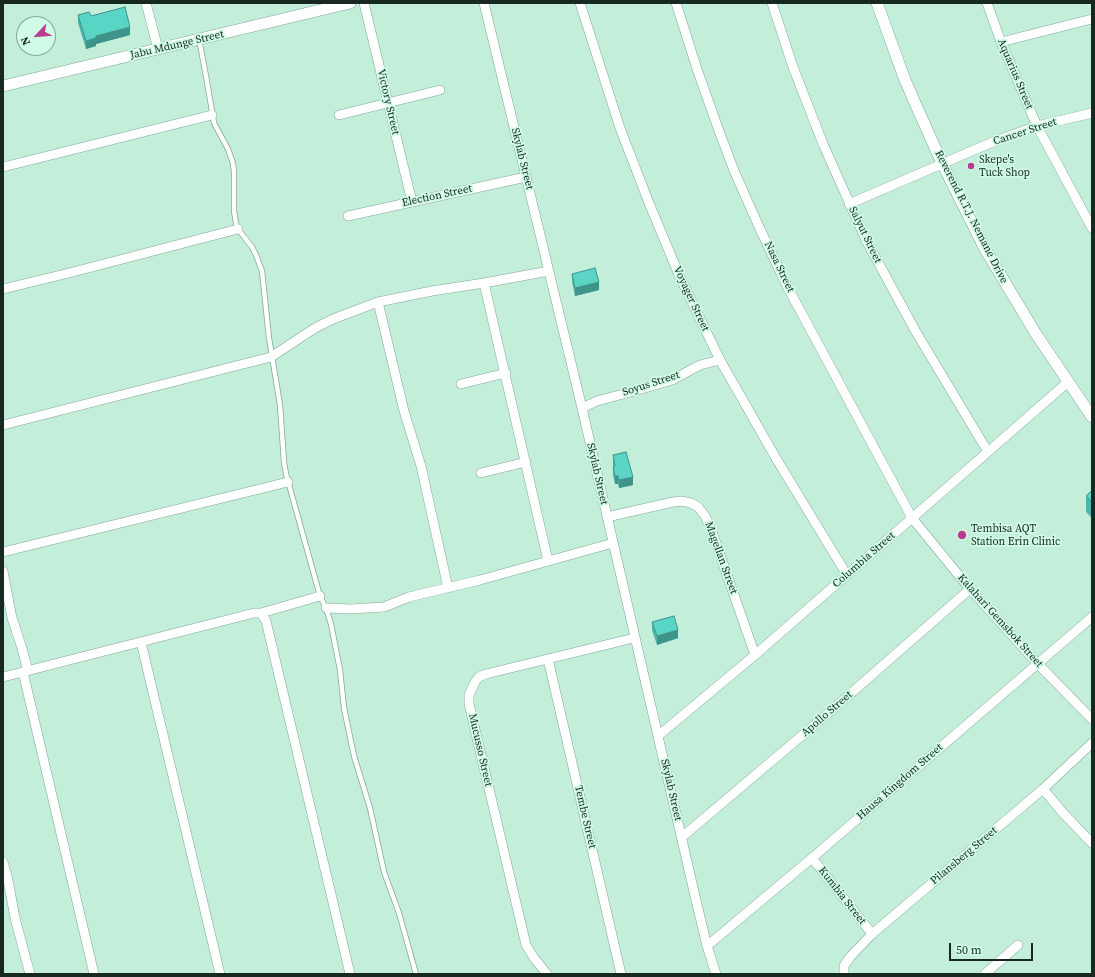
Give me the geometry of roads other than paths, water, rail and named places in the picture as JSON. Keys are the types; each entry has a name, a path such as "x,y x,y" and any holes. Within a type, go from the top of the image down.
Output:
{"street":[{"path":"146,3 158,49"},
{"name":"Jabu Mdunge Street","path":"3,86 350,3"},
{"name":"Victory Street","path":"364,3 412,202"},
{"name":"Skylab Street","path":"484,3 582,408 634,638 707,946 716,974"},
{"name":"Voyager Street","path":"580,3 620,128 649,204 682,282 720,360 777,460 847,575"},
{"name":"Nasa Street","path":"676,3 735,173 760,229 792,295 912,518"},
{"name":"Salyut Street","path":"772,3 823,144 866,240 916,332 988,452"},
{"name":"Reverend R.T.J. Nemane Drive","path":"877,3 905,80 942,163 985,249 1036,334 1092,417"},
{"name":"Aquarius Street","path":"987,3 1001,42 1037,126 1092,228"},
{"path":"1001,42 1092,19"},
{"path":"339,115 440,90"},
{"name":"Cancer Street","path":"849,204 995,141 1037,126 1092,113"},
{"path":"3,168 212,115"},
{"name":"Election Street","path":"348,216 526,177"},
{"path":"3,289 238,229"},
{"path":"3,425 271,357 327,322 378,302 549,271"},
{"path":"484,283 506,373 548,561"},
{"path":"378,302 402,403 421,466 448,588"},
{"name":"Soyus Street","path":"582,408 597,401 672,380 700,365 720,360"},
{"path":"461,384 506,373"},
{"name":"Columbia Street","path":"658,736 847,575 1068,382"},
{"path":"481,473 526,462"},
{"path":"3,552 288,482"},
{"name":"Magellan Street","path":"607,517 681,501 691,503 698,508 705,516 710,526 755,654"},
{"name":"Kalahari Gemsbok Street","path":"912,518 970,589 1037,663 1092,719"},
{"path":"326,608 351,609 384,607 410,597 613,543"},
{"path":"3,571 12,618 21,645 25,671 94,974"},
{"name":"Apollo Street","path":"682,837 825,716 970,589"},
{"path":"3,677 254,613 261,613 320,596"},
{"path":"261,613 266,621 350,974"},
{"name":"Hausa Kingdom Street","path":"707,946 812,858 1092,616"},
{"name":"Mucusso Street","path":"547,974 526,945 469,695 479,677 486,674 634,638"},
{"path":"141,642 220,974"},
{"name":"Tembe Street","path":"548,659 621,974"},
{"name":"Pilansberg Street","path":"844,974 844,966 850,957 872,934 1043,789 1092,743"},
{"path":"1043,789 1063,813 1092,843"},
{"name":"Kumbia Street","path":"812,858 872,934"},
{"path":"3,862 15,918 30,974"},
{"path":"985,974 1018,945"}],"lane":[{"path":"198,39 214,123 228,149 233,163 234,212 238,229 252,247 261,266 271,357 280,406 284,462 288,482 320,596 326,608 338,662 344,708 356,764 372,814 384,872 400,913 416,974"}],"place":[{"name":"Skepe's Tuck Shop","path":"971,166"},
{"name":"Tembisa AQT Station Erin Clinic","path":"962,535"}]}
